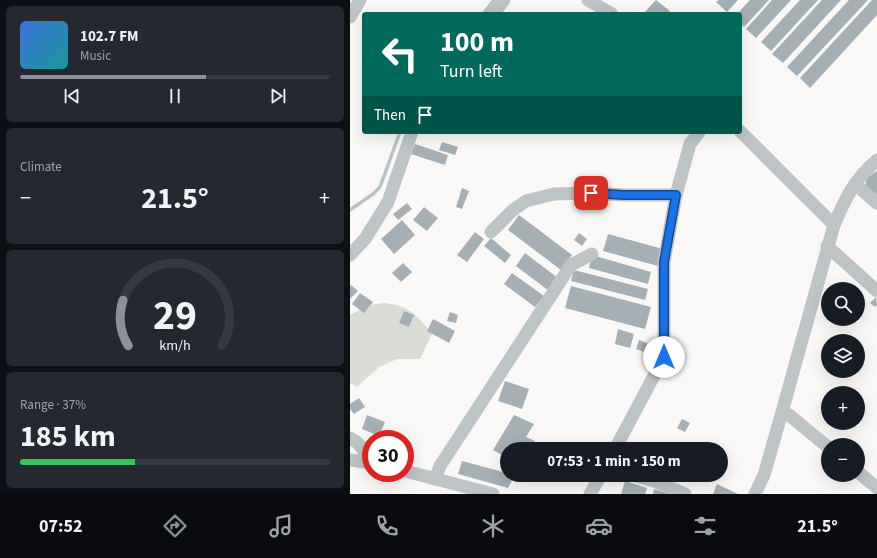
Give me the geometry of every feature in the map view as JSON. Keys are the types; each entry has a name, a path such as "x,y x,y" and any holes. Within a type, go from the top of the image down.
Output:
{"street":[{"path":"350,17 360,0"},
{"path":"495,12 504,0"},
{"path":"588,0 609,12"},
{"path":"742,133 834,225"},
{"path":"350,255 365,239 388,202 411,134"},
{"path":"619,442 664,357 664,262 676,195 690,144 698,134"},
{"path":"755,494 764,475 834,225 847,196 862,173 877,160"},
{"path":"855,184 877,203"},
{"path":"491,232 513,210 526,201 554,194 591,193 624,195 676,195"},
{"path":"827,246 877,292"},
{"path":"435,479 440,466 571,265 592,254"},
{"path":"782,412 789,415 821,442"},
{"path":"350,438 358,442 362,448"},
{"path":"350,460 362,461"},
{"path":"414,473 493,494"},
{"path":"865,478 877,488"},
{"path":"590,494 597,482"},
{"path":"656,482 684,494"}],"shaded area":[{"path":"384,303 400,306 412,312 432,334 420,359 397,359 379,367 357,387 350,383 350,315 369,305"}],"building":[{"path":"656,0 670,11 669,12 645,12"},
{"path":"719,0 738,0 727,12 716,2"},
{"path":"750,0 769,0 744,27 742,26 742,12 739,12"},
{"path":"772,0 791,0 756,38 746,29"},
{"path":"800,0 818,0 771,51 761,42"},
{"path":"822,0 841,0 783,63 772,54"},
{"path":"849,0 868,0 797,76 787,67"},
{"path":"872,0 877,0 877,15 810,88 800,78"},
{"path":"442,142 458,147 455,155 439,150"},
{"path":"415,144 448,155 445,165 411,154"},
{"path":"877,171 877,197 865,186 867,177"},
{"path":"462,188 469,191 462,209 456,207"},
{"path":"407,203 412,209 398,220 393,214"},
{"path":"424,207 438,218 427,231 413,220"},
{"path":"519,215 572,255 561,270 508,230"},
{"path":"402,220 415,235 394,254 381,239"},
{"path":"475,232 484,239 467,262 457,255"},
{"path":"579,233 587,239 582,246 574,240"},
{"path":"608,234 663,249 658,266 603,251"},
{"path":"491,238 511,255 505,263 484,246"},
{"path":"525,253 558,278 549,291 516,266"},
{"path":"592,255 651,272 648,284 589,268"},
{"path":"403,263 412,272 401,282 392,273"},
{"path":"574,270 648,289 645,300 571,281"},
{"path":"512,273 544,296 535,307 504,284"},
{"path":"351,285 358,291 350,299 350,286"},
{"path":"571,286 651,307 645,329 565,308"},
{"path":"360,293 373,302 364,313 352,304"},
{"path":"876,297 877,305 875,307 870,303"},
{"path":"404,311 414,315 409,327 399,323"},
{"path":"450,312 458,315 456,323 447,321"},
{"path":"433,319 455,331 449,343 427,331"},
{"path":"618,329 634,334 630,348 615,344"},
{"path":"639,340 647,343 644,352 636,349"},
{"path":"650,347 657,349 655,355 648,353"},
{"path":"505,381 529,389 522,409 498,401"},
{"path":"359,398 365,407 354,414 350,409 350,404"},
{"path":"367,415 385,422 382,430 362,429"},
{"path":"514,415 534,424 526,437 534,442 500,442 500,454 493,450"},
{"path":"682,419 690,423 685,432 677,428"},
{"path":"462,461 500,471 500,482 511,482 508,488 458,474"},
{"path":"625,482 647,488 645,494 621,494"},
{"path":"717,484 738,494 713,494"},
{"path":"654,489 670,494 653,494"}],"waterway":[{"path":"485,12 494,0"},
{"path":"350,210 373,194 380,187 399,134"}],"route":[{"path":"591,193 624,195 676,195 664,262 664,357"}]}
